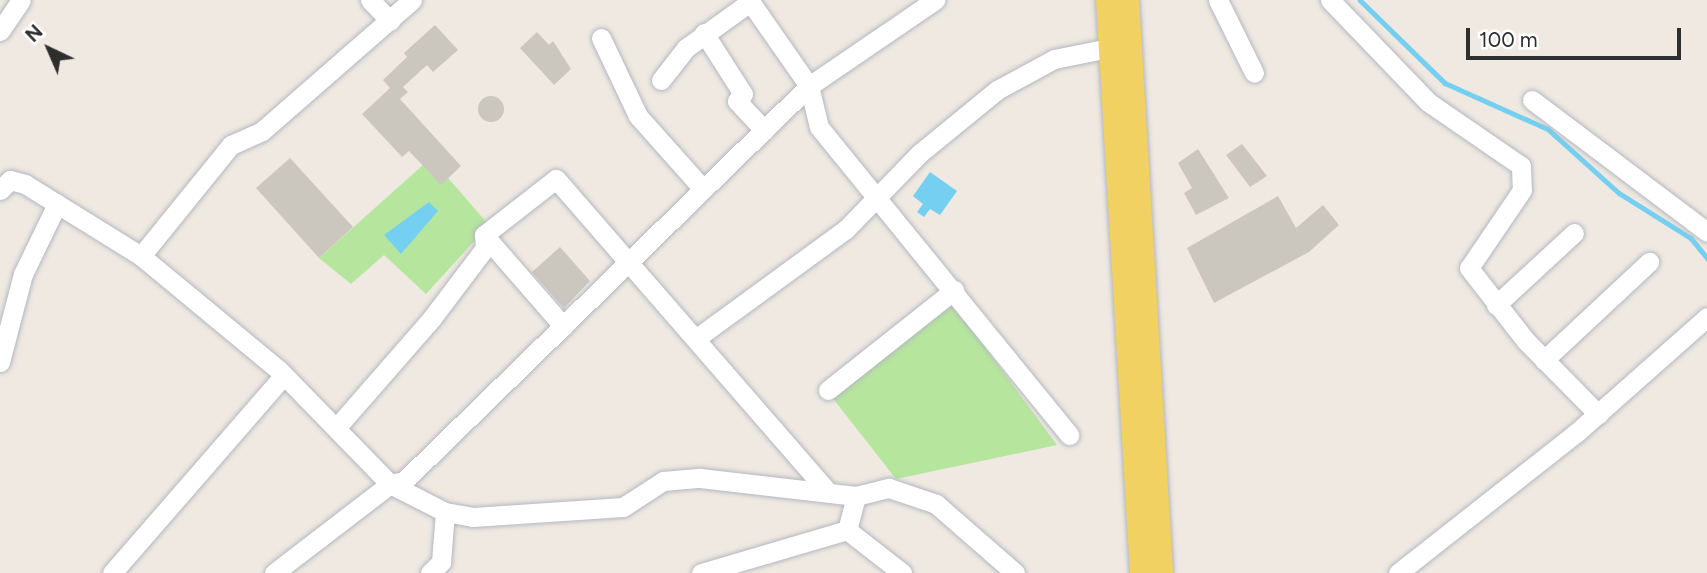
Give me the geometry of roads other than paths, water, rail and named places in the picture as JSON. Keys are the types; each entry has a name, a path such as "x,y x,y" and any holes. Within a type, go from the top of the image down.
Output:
{"main road":[{"path":"1108,0 1142,573"},
{"path":"1127,0 1161,573"}],"street":[{"path":"0,31 21,0"},
{"path":"370,0 390,22"},
{"path":"141,256 231,145 262,131 412,0"},
{"path":"274,573 390,484 404,481 809,86 913,6 935,0"},
{"path":"1218,0 1254,73"},
{"path":"1329,0 1428,102 1521,166 1522,190 1470,258 1475,280 1544,360 1598,414"},
{"path":"661,80 704,33 749,1 809,86 818,127 954,290 1069,435"},
{"path":"704,33 743,94 737,102 764,130"},
{"path":"601,38 638,116 703,190"},
{"path":"698,337 812,256 920,153 1017,77 1054,59 1110,48"},
{"path":"1532,100 1707,232"},
{"path":"484,235 556,179 698,337 826,490"},
{"path":"0,190 10,180 57,204 141,256 284,375 390,484 445,512 473,516 623,507 663,481 701,478 826,490 856,496 889,488 936,504 1015,573"},
{"path":"0,362 23,274 57,204"},
{"path":"1496,305 1574,233"},
{"path":"484,235 563,326"},
{"path":"337,427 432,318 485,248 484,235"},
{"path":"1544,360 1649,262"},
{"path":"828,390 954,290"},
{"path":"1398,573 1598,414 1707,317"},
{"path":"112,573 284,375"},
{"path":"847,530 856,496"},
{"path":"430,573 441,562 445,512"},
{"path":"701,573 847,530"},
{"path":"847,530 902,573"}],"water":[{"path":"930,172 957,191 940,215 930,209 924,217 917,212 923,204 913,196"},
{"path":"429,202 438,211 401,254 384,235"}],"waterway":[{"path":"1360,0 1445,83 1548,129 1619,193 1691,238 1707,258"}]}
